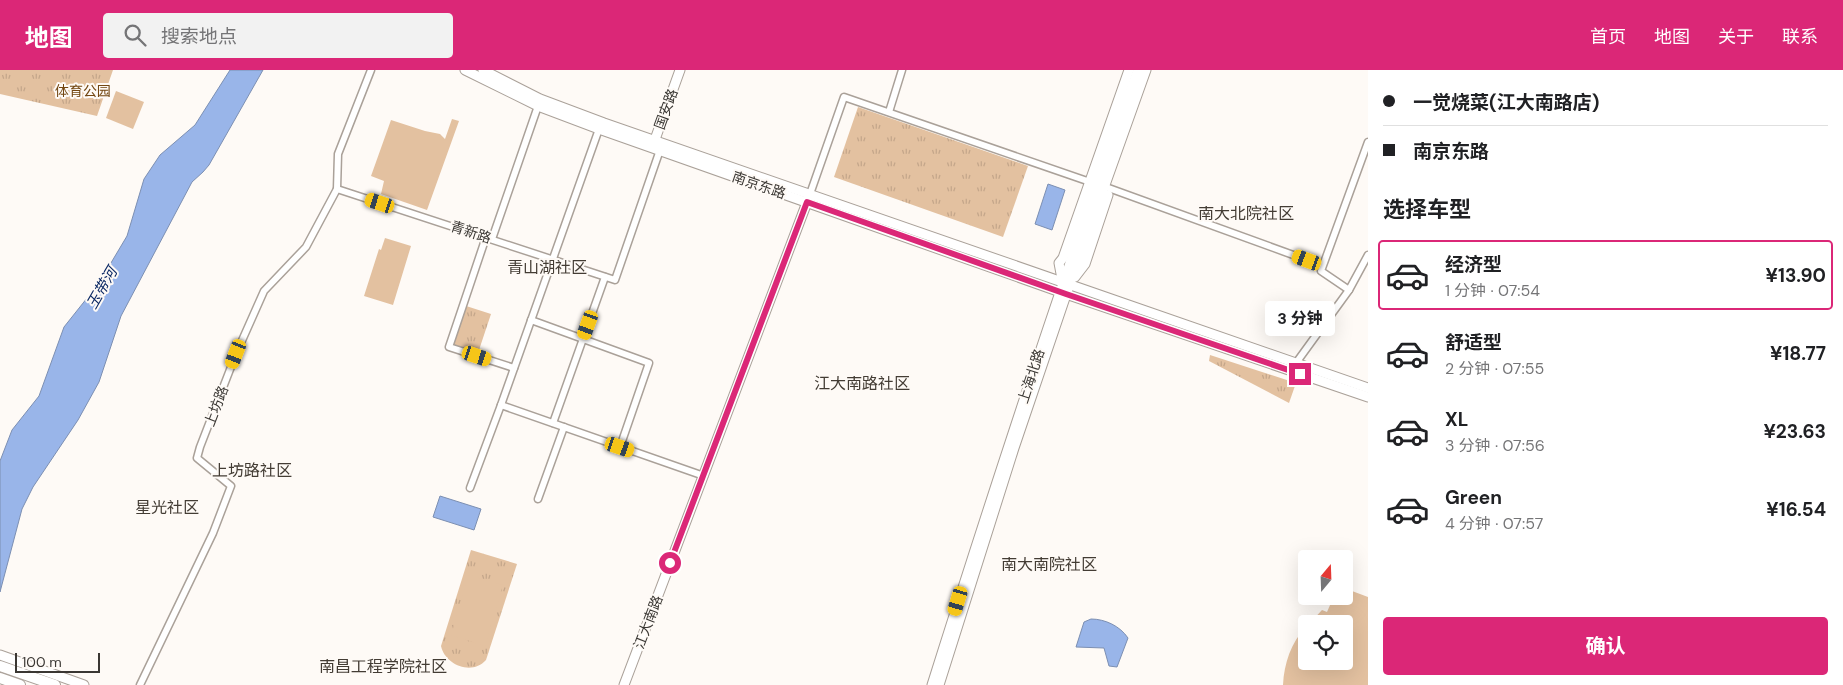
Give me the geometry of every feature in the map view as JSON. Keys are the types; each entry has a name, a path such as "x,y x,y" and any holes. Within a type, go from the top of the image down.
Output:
{"main road":[{"name":"南京东路","path":"465,70 538,106 599,129 657,145"},
{"name":"南京东路","path":"483,70 540,99 657,145 809,198 1066,282 1368,388"},
{"name":"国安路","path":"657,145 680,70"},
{"path":"1100,185 1129,70"},
{"name":"上海北路","path":"939,685 1066,282 1138,70"},
{"name":"上海北路","path":"1100,185 1146,70"},
{"path":"1066,282 1059,263 1100,185 1152,70"},
{"name":"南京东路","path":"809,198 1063,293 1368,398"},
{"name":"江大南路","path":"624,685 809,198"},
{"name":"上海北路","path":"932,685 974,548 1063,293"},
{"path":"0,655 84,685"},
{"path":"0,666 55,685"},
{"path":"0,678 20,685"}],"street":[{"name":"上坊路","path":"140,685 213,533 231,486 197,458 236,354 264,291 306,247 337,189 338,154 371,70"},
{"path":"889,112 902,70"},
{"path":"809,198 844,97 1100,185 1307,260"},
{"path":"514,368 449,347 538,106"},
{"path":"470,488 599,129"},
{"path":"1348,290 1321,270 1368,142"},
{"path":"553,423 605,277 615,280 657,145"},
{"name":"青新路","path":"337,189 605,277"},
{"path":"1296,364 1348,290 1368,255"},
{"path":"531,320 649,364 620,447"},
{"path":"501,405 704,476"},
{"path":"538,499 564,427"}],"green space":[{"name":"体育公园","path":"0,70 113,70 97,116 0,94"},
{"path":"116,91 144,102 133,129 106,118"},
{"path":"858,107 1028,166 1003,237 834,177"},
{"path":"452,119 459,121 427,210 381,194 384,181 371,176 391,120 440,134 445,139"},
{"path":"385,238 411,246 393,305 364,296 379,249 381,250"},
{"path":"463,305 491,314 477,356 449,347"},
{"path":"1210,355 1296,383 1289,403 1209,361"},
{"path":"471,550 517,564 486,660 480,665 467,668 453,663 444,653 441,646"},
{"path":"469,575 503,585 485,646 451,635"},
{"path":"1353,591 1368,597 1368,685 1283,685 1289,654 1298,637 1298,670 1353,670 1353,615 1317,615 1322,610 1327,612 1330,605 1353,605"}],"water":[{"name":"玉带河","path":"230,70 263,70 209,165 192,182 121,316 99,382 78,420 33,487 22,509 0,592 0,461 12,430 39,396 64,327 99,283 127,236 144,179 160,155 195,125"},
{"path":"1048,184 1065,190 1052,230 1035,224"},
{"path":"440,496 481,509 474,530 433,517"},
{"path":"1091,619 1102,620 1112,624 1128,638 1117,667 1109,666 1104,648 1076,647 1084,622"}],"district":[{"name":"南大北院社区","path":"1246,213"},
{"name":"青山湖社区","path":"547,267"},
{"name":"江大南路社区","path":"862,383"},
{"name":"上坊路社区","path":"252,470"},
{"name":"星光社区","path":"167,507"},
{"name":"南大南院社区","path":"1049,564"},
{"name":"南昌工程学院社区","path":"383,666"}],"route":[{"path":"670,563 807,202 1066,294 1300,374"}]}
